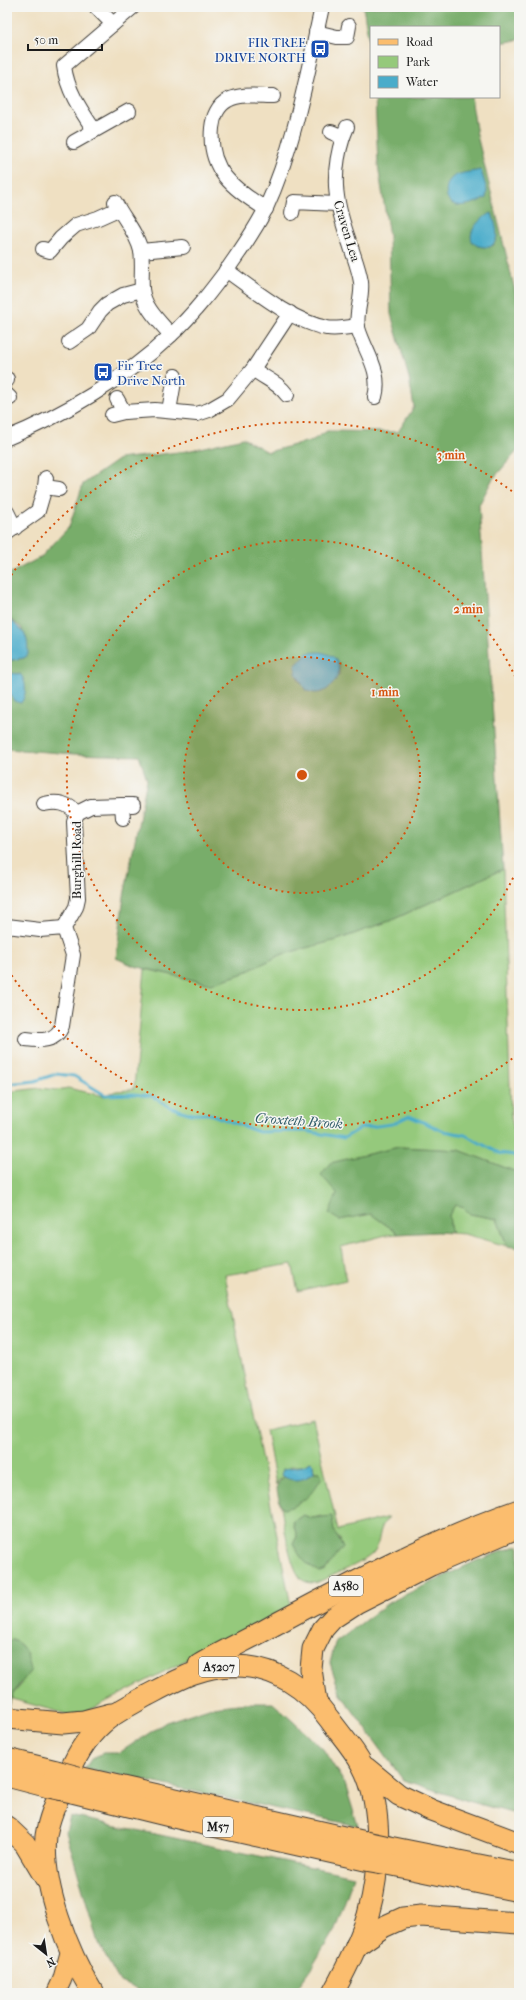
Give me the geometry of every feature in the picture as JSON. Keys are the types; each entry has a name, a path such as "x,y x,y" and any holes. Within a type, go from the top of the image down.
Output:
{"highway":[{"name":"A580","path":"180,1677 326,1596 390,1564 473,1526 519,1510"},
{"name":"A580","path":"316,1702 312,1680 312,1654 317,1639 333,1618 356,1603 431,1565 519,1527"},
{"name":"A5207","path":"93,1993 70,1951 49,1884 46,1846 48,1826 53,1808 79,1750 94,1731 116,1713 180,1677 214,1667 246,1666 265,1670 284,1678 306,1692 316,1702 362,1764 372,1788 378,1834 368,1916 356,1946 333,1993"},
{"path":"7,1718 63,1723 84,1721 116,1713"},
{"name":"M57","path":"7,1759 53,1779"},
{"path":"362,1764 381,1782 399,1795 431,1810 519,1843"},
{"name":"M57","path":"7,1776 53,1779 75,1784 182,1819 366,1851 519,1891"},
{"path":"7,1827 25,1844 49,1884"},
{"name":"M57","path":"388,1856 519,1873"},
{"path":"356,1946 383,1927 403,1918 420,1916 519,1923"}],"main road":[{"path":"56,1993 62,1980 70,1951"}],"street":[{"path":"96,7 113,24"},
{"path":"94,130 75,101 66,80 64,66 133,7"},
{"path":"7,438 28,430 82,400 139,362 171,335 209,294 245,244 266,208 293,133 322,7"},
{"path":"316,32 337,37 351,33"},
{"path":"266,208 241,193 228,181 215,159 212,134 216,113 227,100 239,96 277,97"},
{"path":"74,142 129,112"},
{"name":"Craven Lea","path":"340,132 335,176 337,204 360,274 361,296 358,326 376,376 377,387 372,401"},
{"path":"292,213 294,202 337,204"},
{"path":"50,254 60,238 76,226 98,218 116,205 136,236 141,251 142,290 150,311 171,335"},
{"path":"141,251 185,246"},
{"path":"226,270 290,313 316,325 329,328 358,326"},
{"path":"68,344 88,330 100,311 108,304 123,295 142,290"},
{"path":"117,399 118,413 169,411 198,414 219,405 236,391 253,369 290,313"},
{"path":"253,369 260,375 274,381 288,397"},
{"path":"169,411 177,373"},
{"path":"7,512 11,530 38,512 46,482 59,489"},
{"name":"Burghill Road","path":"43,804 53,802 66,804 77,813"},
{"name":"Burghill Road","path":"64,928 78,903 74,822 77,813 91,806 126,810"},
{"path":"7,926 40,930 64,928 73,956 62,1026 57,1036 38,1041 24,1038"}],"green space":[{"path":"363,7 519,7 519,40 500,43 500,26 370,26 370,48"},
{"path":"375,98 471,98 477,135 519,307 519,449 492,480 479,505 503,869 392,920 340,939 283,954 241,974 211,984 134,966 116,958 124,896 147,779 139,756 74,754 7,749 7,687 14,701 20,674 7,673 7,661 24,658 22,628 7,617 7,575 41,557 69,527 83,484 119,459 187,451 243,438 268,452 313,440 327,431 398,432 414,407 409,378 391,314 389,236 378,165","holes":["492,213 497,236 493,246","332,656 339,664 339,675 299,681 295,666"]},
{"path":"503,869 511,1117 514,1132 519,1138 519,1173 459,1150 399,1147 331,1163 337,1193 339,1220 371,1214 399,1234 386,1235 341,1247 346,1280 298,1291 292,1264 225,1275 291,1606 88,1711 70,1715 12,1699 12,1695 22,1684 13,1640 7,1641 7,1092 40,1088 57,1090 68,1088 104,1096 116,1091 134,1088 145,969 211,984 241,974 283,954 340,939 392,920"},
{"path":"399,1147 459,1150 519,1173 519,1248 507,1246 497,1219 470,1214 464,1208 455,1205 449,1215 451,1233 437,1232 399,1234 371,1214 339,1220 329,1214 337,1193 321,1175 330,1163"},
{"path":"455,1205 464,1208 470,1214 497,1219 507,1246 464,1234 451,1233 449,1215"},
{"path":"313,1419 338,1530 389,1517 382,1526 376,1549 369,1557 316,1583 306,1582 299,1576 288,1547 281,1507 284,1509 320,1472 314,1472 313,1464 311,1462 303,1466 292,1466 281,1475 284,1477 278,1480 276,1485 266,1430","holes":["303,1515 312,1518 322,1516 341,1541 293,1543 297,1537 293,1522"]},
{"path":"314,1472 320,1472 322,1477 307,1498 297,1505 284,1509 281,1507 277,1490 280,1480 284,1477 292,1479 303,1478"},
{"path":"303,1515 312,1518 332,1516 334,1531 343,1547 325,1570 320,1572 304,1560 298,1553 293,1543 297,1537 293,1522"},
{"path":"519,1545 519,1815 468,1801 403,1780 340,1693 330,1663 335,1643 388,1603 476,1561"},
{"path":"13,1640 24,1649 31,1670 12,1695 7,1715 7,1641"},
{"path":"247,1703 273,1703 323,1749 345,1784 358,1826 85,1768 92,1758 103,1753 119,1753 166,1722 212,1707"},
{"path":"70,1816 354,1876 335,1929 309,1972 293,1993 145,1993 120,1982 98,1943 66,1832"}],"water":[{"path":"481,170 487,190 486,198 471,204 456,205 452,203 446,192 450,180 459,174"},
{"path":"492,213 497,231 494,244 490,247 474,244 471,239 474,228 478,222"},
{"path":"7,617 24,632 26,636 28,655 24,658 7,661"},
{"path":"320,652 331,655 337,661 338,673 336,679 332,685 321,692 315,693 306,691 296,674 295,666 307,653"},
{"path":"7,673 20,674 24,680 25,692 21,703 14,701 7,687"},
{"path":"311,1462 313,1464 314,1472 302,1479 294,1480 285,1478 281,1475 283,1469 303,1466"}],"waterway":[{"name":"Croxteth Brook","path":"7,1084 35,1081 56,1074 74,1076 105,1095 133,1094 152,1096 170,1107 191,1114 210,1114 259,1132 305,1131 344,1138 361,1128 392,1124 409,1116 444,1131 465,1135 499,1153 514,1155 519,1158"}],"place":[{"name":"FIR TREE DRIVE NORTH","path":"320,49"},
{"name":"Fir Tree Drive North","path":"103,372"}]}
